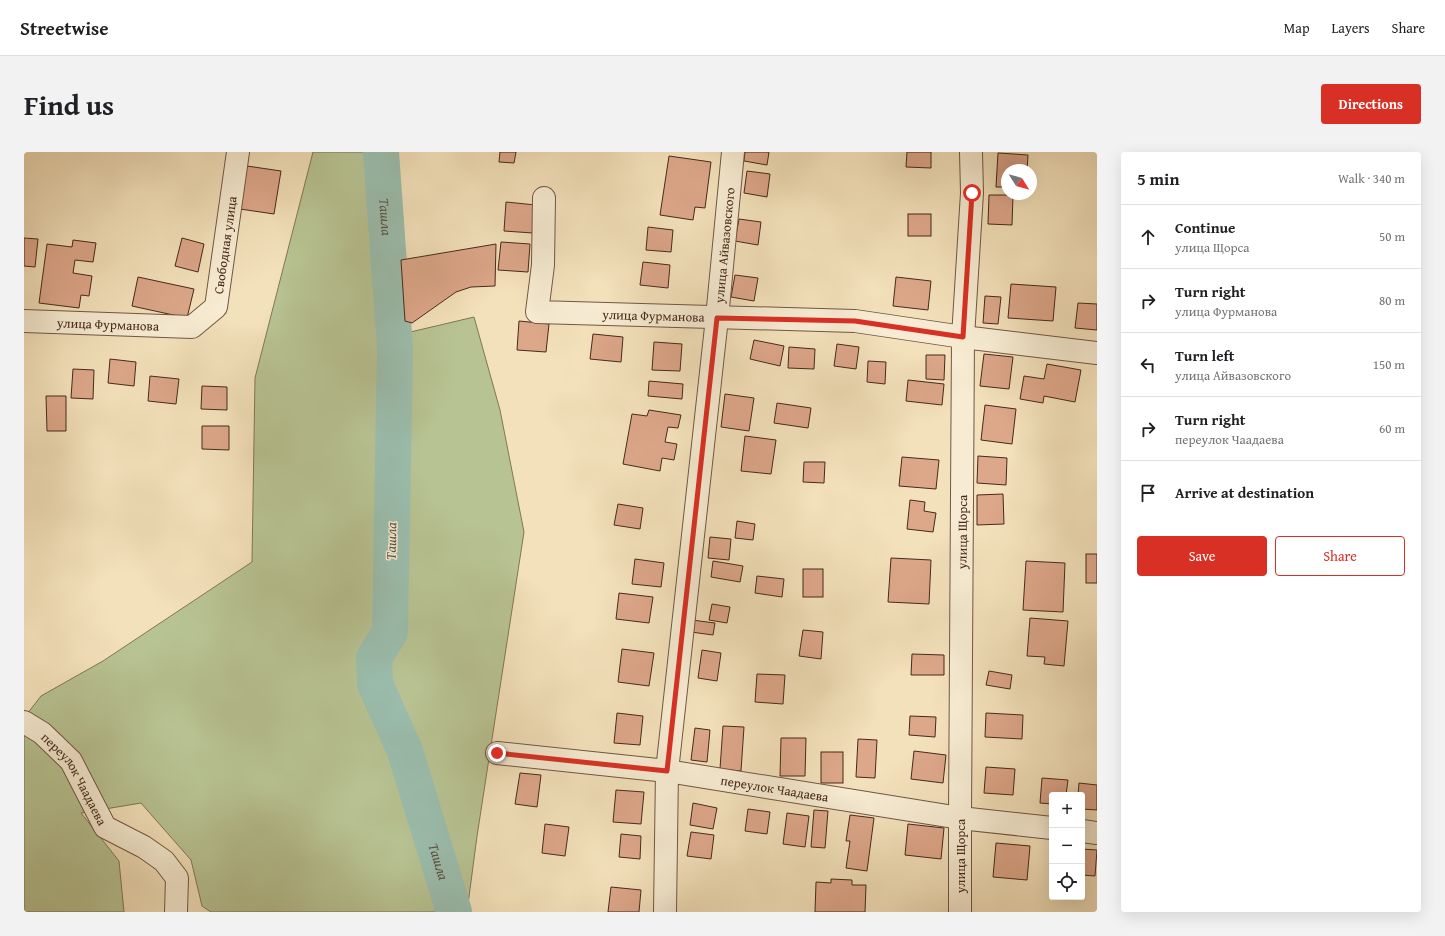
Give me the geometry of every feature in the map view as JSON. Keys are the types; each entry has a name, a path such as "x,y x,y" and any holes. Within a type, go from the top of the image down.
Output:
{"street":[{"name":"Свободная улица","path":"192,327 216,307 238,152"},
{"name":"улица Айвазовского","path":"665,912 667,771 717,318 733,152"},
{"name":"улица Щорса","path":"960,912 963,337 972,193 971,152"},
{"name":"улица Фурманова","path":"544,198 543,265 537,312 855,321 963,337 1097,353"},
{"name":"улица Фурманова","path":"24,321 192,327"},
{"name":"переулок Чаадаева","path":"24,722 42,733 72,761 105,827 144,847 164,861 177,878 176,912"},
{"name":"переулок Чаадаева","path":"497,753 667,771 960,818 1049,828"},
{"path":"1085,832 1097,833"}],"green space":[{"path":"313,152 395,152 384,239 385,338 474,317 500,410 524,532 477,836 467,912 211,912 202,906 191,860 141,803 81,813 119,861 124,912 24,912 24,718 41,696 103,661 252,562 255,378"}],"building":[{"path":"500,152 516,152 514,163 499,162"},
{"path":"745,152 769,152 767,165 744,161"},
{"path":"907,152 931,152 931,168 906,167"},
{"path":"998,153 1028,155 1027,164 1001,164 1001,187 996,187"},
{"path":"669,156 711,162 705,208 695,207 693,220 660,215"},
{"path":"247,166 281,171 274,214 240,209"},
{"path":"747,171 770,174 767,197 744,193"},
{"path":"989,195 1001,195 1001,200 1013,200 1012,225 988,224"},
{"path":"506,202 536,205 533,233 504,231"},
{"path":"908,214 931,214 931,236 908,236"},
{"path":"739,219 761,222 758,245 735,241"},
{"path":"648,227 673,230 671,252 646,250"},
{"path":"24,238 38,239 35,267 24,266"},
{"path":"182,238 204,244 198,272 175,266"},
{"path":"73,240 96,243 93,262 75,260 73,273 92,276 89,296 81,295 79,308 39,303 47,244 72,247"},
{"path":"501,242 530,244 528,272 498,270"},
{"path":"496,244 495,286 471,287 456,292 412,323 405,321 401,260"},
{"path":"643,262 670,265 668,288 640,285"},
{"path":"735,275 758,278 754,301 731,297"},
{"path":"138,277 194,289 187,318 132,306"},
{"path":"896,277 931,281 928,310 893,306"},
{"path":"1011,284 1056,287 1053,321 1008,318"},
{"path":"985,296 1001,297 998,324 983,323"},
{"path":"1078,303 1097,304 1097,330 1075,328"},
{"path":"519,321 549,324 546,352 517,350"},
{"path":"593,334 623,337 621,362 590,359"},
{"path":"754,340 784,346 780,366 750,359"},
{"path":"654,342 682,344 680,371 652,370"},
{"path":"837,344 859,347 856,369 834,366"},
{"path":"789,347 815,349 814,369 788,368"},
{"path":"984,354 1013,357 1009,389 980,386"},
{"path":"926,355 945,355 944,380 926,379"},
{"path":"110,359 136,362 134,386 108,383"},
{"path":"868,361 886,362 885,384 867,382"},
{"path":"1047,364 1081,370 1075,402 1044,396 1043,403 1020,399 1024,376 1044,379"},
{"path":"73,369 94,370 93,399 71,398"},
{"path":"150,376 179,379 176,404 148,401"},
{"path":"908,380 944,384 942,405 906,401"},
{"path":"649,381 683,384 682,399 648,396"},
{"path":"202,386 227,387 227,410 201,409"},
{"path":"725,394 754,398 749,431 721,427"},
{"path":"46,396 66,396 66,431 47,431"},
{"path":"777,403 811,408 808,428 774,423"},
{"path":"985,405 1016,409 1012,444 981,440"},
{"path":"649,410 681,415 678,428 668,427 665,442 677,444 674,460 662,458 660,471 623,464 632,414 647,416"},
{"path":"202,426 229,426 229,450 202,449"},
{"path":"745,436 776,440 771,474 741,471"},
{"path":"978,456 1007,458 1006,485 977,483"},
{"path":"902,457 939,460 936,489 899,486"},
{"path":"804,462 825,462 824,483 803,482"},
{"path":"1003,494 1004,524 977,525 977,495"},
{"path":"910,500 925,502 924,511 936,513 933,532 907,529"},
{"path":"618,504 643,508 640,529 614,525"},
{"path":"737,521 755,524 753,540 735,538"},
{"path":"710,537 731,539 729,560 708,558"},
{"path":"1086,554 1097,554 1097,583 1086,583"},
{"path":"891,558 931,560 929,604 888,602"},
{"path":"635,559 664,563 661,587 632,584"},
{"path":"713,561 743,566 740,582 711,577"},
{"path":"1026,561 1065,563 1063,612 1023,610"},
{"path":"803,569 823,569 823,597 803,597"},
{"path":"757,576 784,579 782,597 755,593"},
{"path":"619,593 653,597 649,623 616,619"},
{"path":"712,604 730,607 727,623 709,620"},
{"path":"1030,618 1068,621 1064,666 1044,664 1045,657 1027,656"},
{"path":"692,620 715,623 713,635 691,632"},
{"path":"803,630 823,632 821,659 799,656"},
{"path":"622,649 654,653 649,686 618,682"},
{"path":"702,650 721,653 717,681 698,678"},
{"path":"912,654 944,655 944,675 911,675"},
{"path":"989,671 1012,675 1010,689 986,685"},
{"path":"757,674 785,675 783,704 755,702"},
{"path":"617,713 643,716 640,745 614,743"},
{"path":"986,713 1023,715 1022,739 985,737"},
{"path":"910,716 936,717 935,737 909,735"},
{"path":"723,726 744,727 741,771 720,769"},
{"path":"695,728 710,730 707,762 691,760"},
{"path":"781,738 806,738 805,776 780,776"},
{"path":"858,739 877,740 875,778 856,777"},
{"path":"914,751 946,755 943,783 911,779"},
{"path":"821,752 843,752 843,783 821,783"},
{"path":"986,767 1015,769 1013,795 984,793"},
{"path":"520,773 541,775 537,807 515,804"},
{"path":"1042,778 1068,780 1066,792 1049,792 1049,804 1040,803"},
{"path":"1079,783 1097,785 1097,810 1085,809 1085,792 1078,792"},
{"path":"616,790 644,792 641,824 613,822"},
{"path":"693,803 717,808 713,829 690,825"},
{"path":"748,809 770,812 767,834 745,831"},
{"path":"814,810 828,811 825,848 811,847"},
{"path":"787,813 809,816 805,847 783,844"},
{"path":"850,815 874,818 867,871 846,868 850,841 846,841"},
{"path":"545,824 569,827 565,856 542,853"},
{"path":"908,824 944,828 941,859 905,855"},
{"path":"691,832 714,835 711,859 687,856"},
{"path":"621,834 641,836 640,859 619,857"},
{"path":"996,843 1030,846 1027,880 993,877"},
{"path":"1085,849 1097,850 1095,876 1085,875"},
{"path":"831,879 852,880 852,885 866,885 865,912 815,912 816,882 831,883"},
{"path":"611,887 641,890 639,912 608,912"}],"waterway":[{"name":"Ташла","path":"381,152 395,348 390,632 374,658 375,684 405,751 454,912"}],"route":[{"path":"497,753 667,771 717,318 855,321 963,337 972,193"}]}
